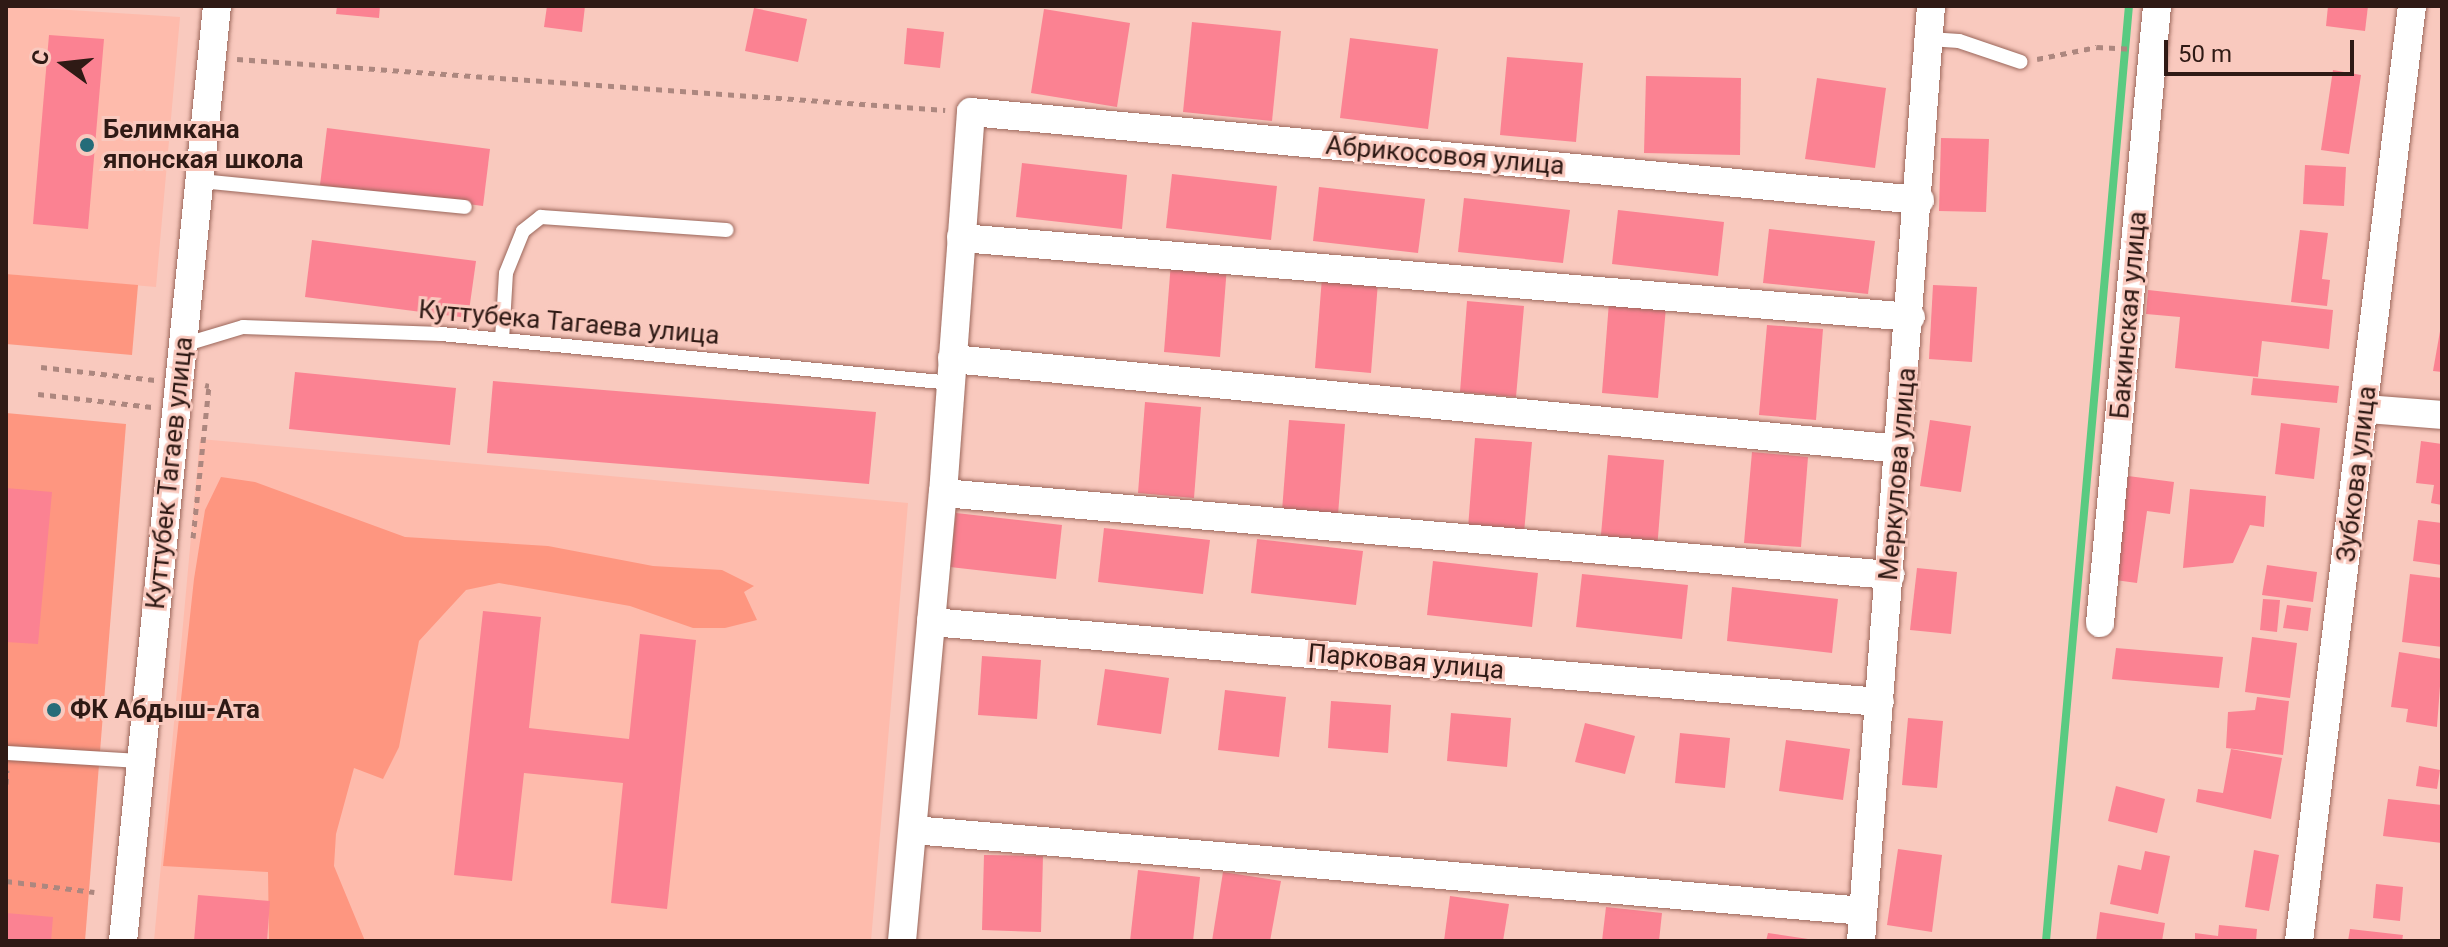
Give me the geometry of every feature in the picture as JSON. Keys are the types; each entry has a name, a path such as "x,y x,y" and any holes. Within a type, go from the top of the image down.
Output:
{"street":[{"name":"Куттубек Тагаев улица","path":"123,941 217,6"},
{"name":"Меркулова улица","path":"1861,941 1920,200 1931,6"},
{"name":"Бакинская улица","path":"2100,623 2157,6"},
{"name":"Зубкова улица","path":"2299,941 2366,409 2412,6"},
{"path":"902,941 943,493 971,112"},
{"name":"Абрикосовоя улица","path":"971,112 1920,200"},
{"path":"961,238 1911,317"},
{"path":"952,371 1900,449"},
{"path":"2366,409 2442,415"},
{"path":"943,493 1890,575"},
{"name":"Парковая улица","path":"931,622 1880,702"},
{"path":"913,830 1863,911"}],"lane":[{"path":"1929,39 1959,41 2021,62"},
{"path":"200,181 465,207"},
{"path":"502,340 506,273 523,231 541,217 727,230"},
{"name":"Куттубека Тагаева улица","path":"183,345 243,327 502,340 952,371"},
{"path":"6,753 141,761"}],"path":[{"path":"2021,62 2097,47"},
{"path":"212,57 971,112"},
{"path":"38,394 177,409"},
{"path":"6,881 94,892"}],"shaded area":[{"name":"Белимкана японская школа","path":"6,6 180,17 156,287 6,274"},
{"path":"6,274 138,285 132,355 6,344"},
{"name":"ФК Абдыш-Ата","path":"6,413 126,424 85,941 6,941"},
{"path":"200,439 908,503 871,941 154,941"},
{"path":"221,477 255,482 405,537 548,546 653,566 722,570 754,586 744,592 757,620 725,628 693,628 630,606 499,583 466,590 419,641 399,747 383,779 354,768 336,834 334,866 365,941 269,941 268,872 163,866 194,579 205,510"}],"building":[{"path":"337,6 380,6 379,18 336,14"},
{"path":"547,6 585,6 582,32 544,27"},
{"path":"2328,6 2368,6 2365,31 2326,26"},
{"path":"754,8 807,19 798,62 745,51"},
{"path":"1044,9 1130,23 1117,107 1031,93"},
{"path":"1192,22 1281,31 1272,121 1183,112"},
{"path":"907,28 944,32 940,68 904,64"},
{"path":"49,35 104,39 88,229 33,224"},
{"path":"1350,38 1438,49 1428,129 1340,118"},
{"path":"1507,57 1583,63 1576,142 1500,135"},
{"path":"2333,70 2361,75 2349,154 2321,150"},
{"path":"1646,76 1741,78 1740,155 1644,153"},
{"path":"1817,78 1886,88 1875,168 1805,159"},
{"path":"327,128 490,149 483,206 320,185"},
{"path":"1941,138 1989,139 1986,212 1939,211"},
{"path":"1022,163 1127,175 1122,229 1016,217"},
{"path":"2305,165 2346,167 2344,206 2303,204"},
{"path":"1172,174 1277,186 1271,240 1166,228"},
{"path":"1319,187 1425,199 1418,253 1313,241"},
{"path":"1464,198 1570,210 1563,263 1458,252"},
{"path":"1618,210 1724,222 1718,276 1612,264"},
{"path":"1769,229 1875,241 1868,294 1763,283"},
{"path":"2300,230 2328,233 2322,279 2330,280 2327,306 2291,302"},
{"path":"312,240 476,261 468,318 305,297"},
{"path":"1171,262 1227,266 1220,357 1164,352"},
{"path":"1322,277 1378,282 1371,373 1315,368"},
{"path":"1933,285 1977,287 1972,362 1929,359"},
{"path":"2148,290 2333,310 2329,349 2262,341 2258,377 2175,368 2180,317 2146,314"},
{"path":"1467,301 1524,306 1516,397 1460,392"},
{"path":"1609,302 1666,307 1658,398 1602,393"},
{"path":"2442,320 2442,372 2433,371"},
{"path":"1767,325 1823,329 1816,420 1759,415"},
{"path":"295,372 456,388 450,445 289,429"},
{"path":"2253,378 2339,386 2337,403 2251,395"},
{"path":"493,381 876,412 869,484 487,453"},
{"path":"1145,402 1201,407 1194,498 1138,493"},
{"path":"1289,420 1345,424 1338,515 1282,511"},
{"path":"1930,420 1971,426 1961,492 1920,486"},
{"path":"2281,423 2320,428 2314,479 2275,474"},
{"path":"1475,438 1532,442 1524,533 1468,528"},
{"path":"2421,441 2442,444 2442,505 2431,503 2434,485 2416,483"},
{"path":"1752,452 1808,457 1801,547 1744,543"},
{"path":"1608,455 1664,460 1657,550 1600,546"},
{"path":"2128,476 2174,482 2170,514 2147,511 2137,583 2115,580"},
{"path":"6,488 52,492 38,644 6,642"},
{"path":"2190,489 2266,496 2264,527 2250,525 2233,563 2183,568"},
{"path":"956,513 1062,525 1056,579 950,567"},
{"path":"2418,520 2442,523 2442,565 2413,561"},
{"path":"1104,528 1210,540 1203,594 1098,582"},
{"path":"1257,539 1363,551 1356,605 1251,593"},
{"path":"1433,561 1538,573 1532,627 1427,615"},
{"path":"2267,565 2317,572 2313,602 2262,595"},
{"path":"1917,568 1957,572 1951,634 1910,630"},
{"path":"1582,574 1688,585 1682,639 1576,627"},
{"path":"2410,574 2442,578 2442,647 2402,642"},
{"path":"1732,587 1838,599 1832,653 1727,641"},
{"path":"2263,599 2280,600 2277,632 2260,630"},
{"path":"2287,605 2311,608 2308,631 2283,628"},
{"path":"483,611 541,617 529,728 629,739 640,634 696,640 667,909 611,903 623,783 524,773 512,881 454,875"},
{"path":"2252,637 2297,643 2290,698 2245,692"},
{"path":"2116,648 2223,657 2219,688 2112,679"},
{"path":"2399,652 2442,659 2437,727 2406,722 2408,709 2391,707"},
{"path":"982,656 1041,660 1037,719 978,715"},
{"path":"1105,669 1169,678 1161,734 1097,725"},
{"path":"1225,690 1286,697 1279,757 1218,750"},
{"path":"2257,697 2289,701 2283,755 2226,748 2228,712 2255,710"},
{"path":"1331,701 1391,705 1388,753 1328,748"},
{"path":"1451,713 1511,718 1507,767 1447,761"},
{"path":"1908,718 1943,721 1937,788 1902,785"},
{"path":"1585,723 1635,736 1625,774 1575,762"},
{"path":"1680,733 1730,738 1725,788 1675,783"},
{"path":"1786,740 1850,749 1843,800 1779,791"},
{"path":"2231,749 2282,758 2271,819 2196,802 2198,789 2223,793"},
{"path":"2419,766 2440,770 2437,789 2416,786"},
{"path":"2116,786 2165,799 2157,833 2108,821"},
{"path":"2388,799 2442,805 2442,843 2383,836"},
{"path":"1898,849 1942,855 1932,932 1887,925"},
{"path":"2254,850 2279,855 2269,911 2245,907"},
{"path":"2145,851 2170,856 2158,914 2110,904 2118,865 2141,870"},
{"path":"984,855 1043,856 1041,932 982,930"},
{"path":"1138,870 1200,877 1193,941 1130,941"},
{"path":"1223,872 1281,881 1270,941 1212,941"},
{"path":"2376,884 2403,887 2400,921 2373,918"},
{"path":"198,895 270,901 267,941 194,941"},
{"path":"1450,896 1509,904 1503,941 1444,941"},
{"path":"1606,907 1662,913 1659,941 1602,941"},
{"path":"2100,912 2165,923 2162,941 2096,941"},
{"path":"6,913 53,917 51,941 6,941"},
{"path":"2219,925 2257,929 2256,941 2195,941 2195,933 2218,936"},
{"path":"2350,929 2403,935 2402,941 2348,941"},
{"path":"1768,933 1808,939 1766,941"}],"waterway":[{"path":"2046,941 2129,6"}],"place":[{"name":"Белимкана японская школа","path":"87,145"},
{"name":"ФК Абдыш-Ата","path":"54,710"}]}
